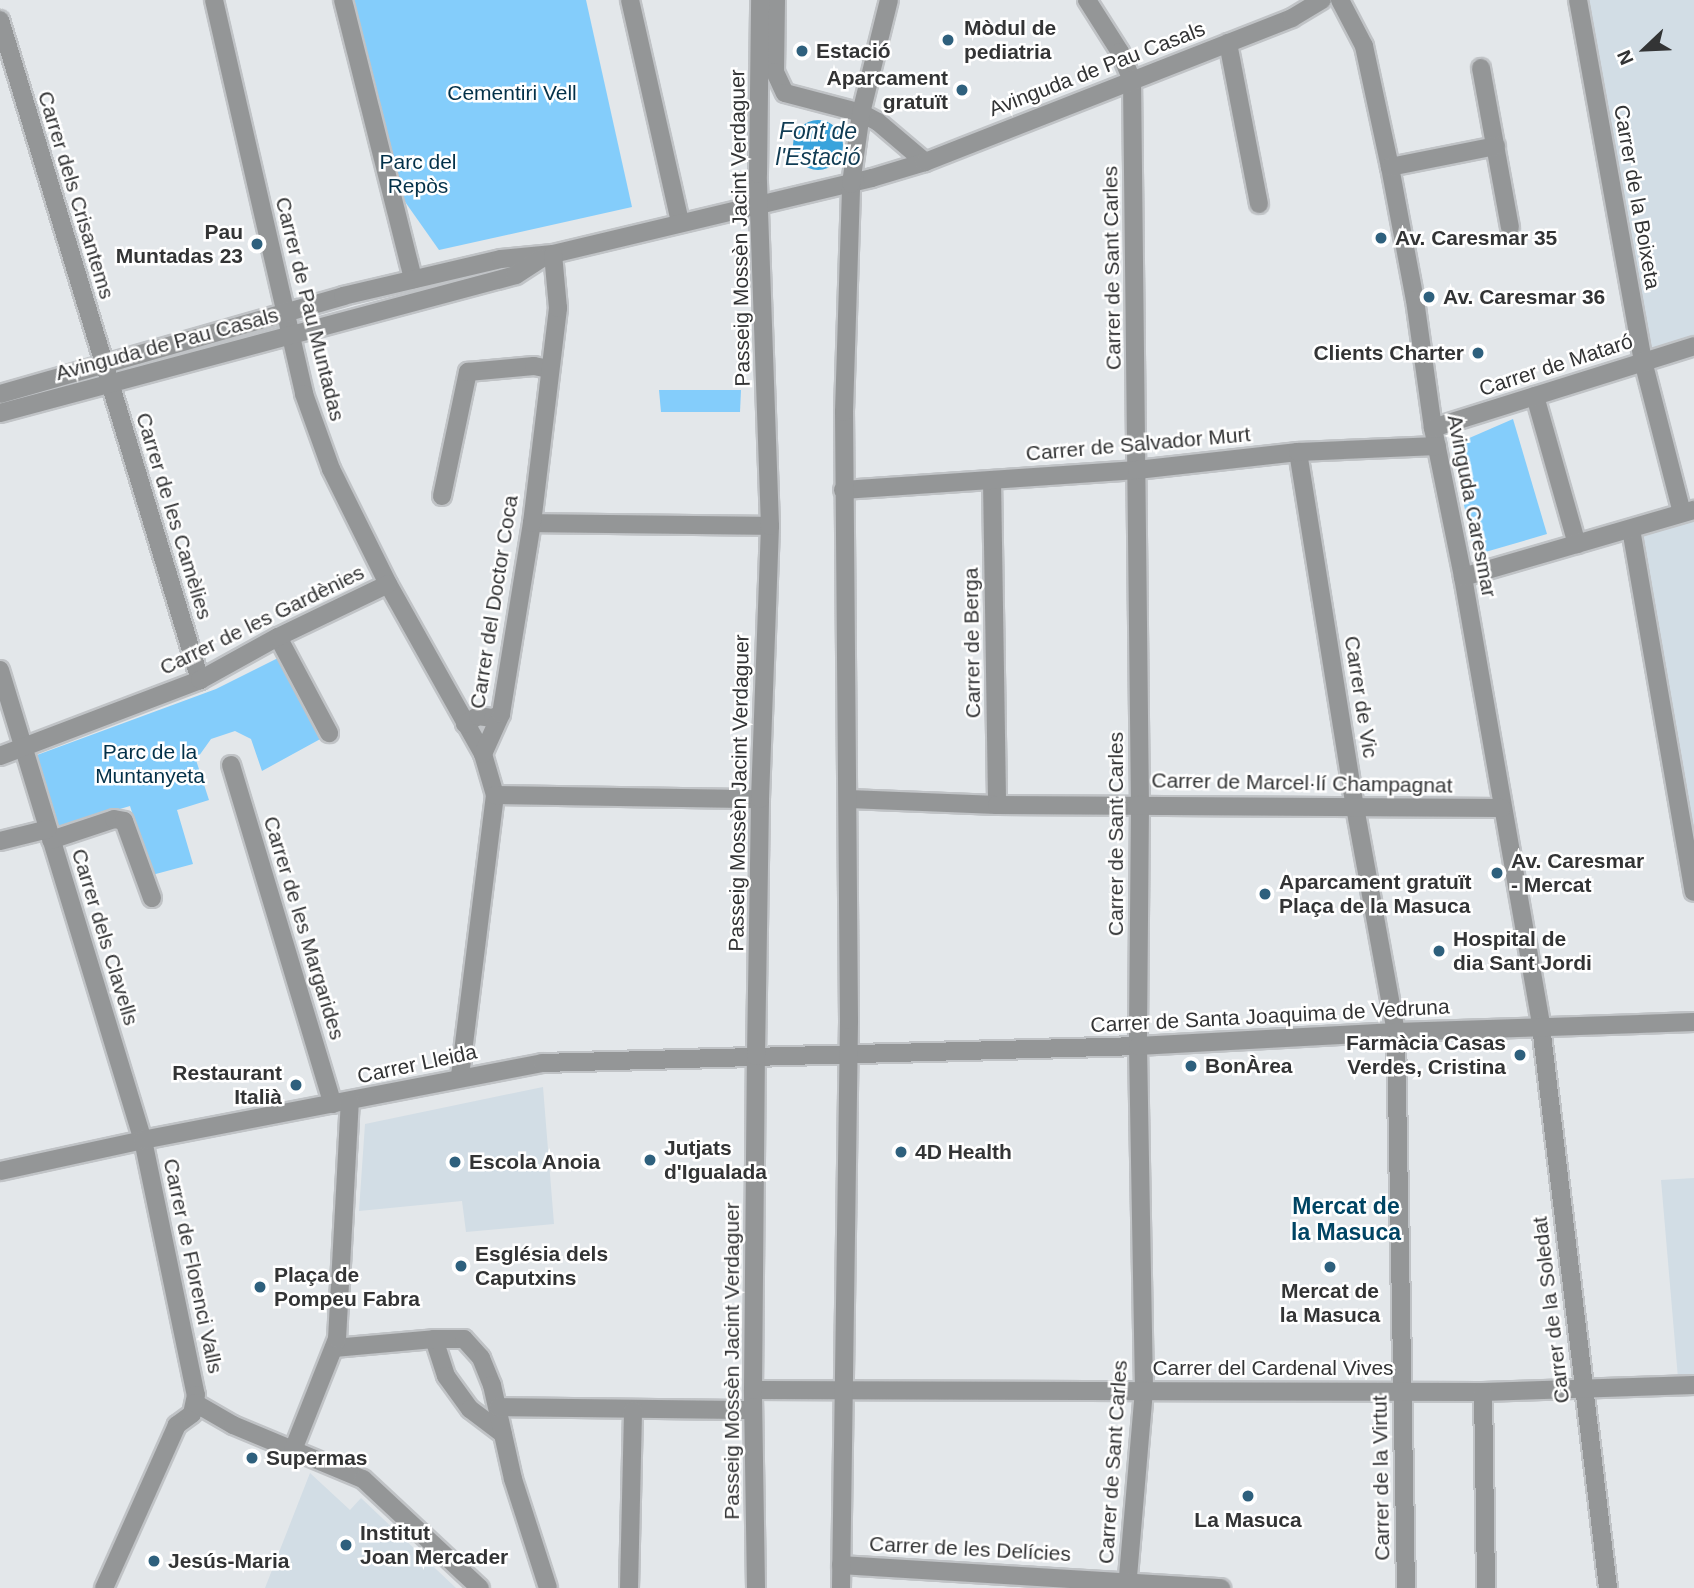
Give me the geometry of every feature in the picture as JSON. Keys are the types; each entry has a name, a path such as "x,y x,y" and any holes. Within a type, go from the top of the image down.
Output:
{"street":[{"name":"Carrer de Pau Muntadas","path":"214,0 304,394 331,469 388,584 483,754"},
{"path":"342,0 413,279"},
{"path":"631,0 680,222"},
{"name":"Passeig Mossèn Jacint Verdaguer","path":"756,1588 752,1390 756,1056 760,799 770,526 760,205 760,0"},
{"name":"Passeig Mossèn Jacint Verdaguer","path":"776,0 775,59 778,83 785,93 795,98 861,113"},
{"path":"1087,0 1120,52 1132,80"},
{"name":"Avinguda de Pau Casals","path":"0,394 285,311 413,279 500,259 549,255 680,222 852,184 925,162 1302,14 1322,0"},
{"name":"Avinguda Caresmar","path":"1340,0 1364,46 1390,167 1415,300 1433,428 1463,577 1541,1026"},
{"name":"Carrer de la Boixeta","path":"1578,0 1643,361 1688,512"},
{"path":"841,1588 849,1052 849,799 843,490 852,184 861,113 887,1"},
{"name":"Carrer dels Crisantems","path":"0,20 11,37 103,365"},
{"path":"1228,43 1259,204"},
{"path":"1481,68 1510,228"},
{"name":"Carrer de Sant Carles","path":"1128,1584 1144,1390 1138,1046 1140,804 1132,80"},
{"path":"861,113 878,122 925,162"},
{"path":"1390,167 1496,146"},
{"name":"Avinguda de Pau Casals","path":"0,414 516,275 549,255"},
{"name":"Carrer del Doctor Coca","path":"483,754 501,714 532,523 558,308 549,255"},
{"name":"Carrer de Mataró","path":"1433,428 1694,346"},
{"name":"Carrer de les Camèlies","path":"103,365 200,680"},
{"path":"442,496 468,372 534,366 549,369"},
{"path":"1535,396 1577,544"},
{"name":"Carrer de Salvador Murt","path":"843,490 1137,470 1298,452 1437,446"},
{"name":"Carrer de Vic","path":"1298,452 1355,807 1396,1032"},
{"name":"Carrer de Berga","path":"992,480 997,805"},
{"path":"1463,577 1688,512"},
{"path":"532,523 770,526"},
{"path":"1631,529 1688,830 1694,892"},
{"name":"Carrer de les Gardènies","path":"0,756 200,680 278,637 388,584"},
{"path":"278,637 329,733"},
{"name":"Carrer dels Clavells","path":"0,670 143,1140"},
{"path":"464,724 478,716 493,718 501,714"},
{"path":"460,1077 495,795 483,754"},
{"name":"Carrer de les Margarides","path":"231,765 342,1102 337,1339 293,1450"},
{"path":"495,795 760,799"},
{"name":"Carrer de Marcel·lí Champagnat","path":"849,799 997,805 1502,808"},
{"path":"0,841 50,834 114,819 124,821 152,898"},
{"name":"Carrer de Santa Joaquima de Vedruna","path":"849,1052 1138,1046 1396,1032 1694,1022"},
{"name":"Carrer de la Soledat","path":"1541,1026 1608,1588"},
{"name":"Carrer de la Virtut","path":"1396,1032 1406,1588"},
{"name":"Carrer Lleida","path":"0,1171 143,1140 542,1063 849,1052"},
{"name":"Carrer de Florenci Valls","path":"104,1588 177,1425 192,1414 196,1395 143,1140"},
{"path":"434,1339 446,1376 470,1409 503,1434"},
{"path":"334,1348 464,1339 481,1358 498,1407 513,1479 548,1588"},
{"name":"Carrer del Cardenal Vives","path":"752,1390 1483,1392 1694,1385"},
{"path":"1483,1392 1486,1588"},
{"path":"195,1404 233,1425 363,1479 480,1588"},
{"path":"498,1407 753,1410"},
{"path":"629,1588 633,1410"},
{"name":"Carrer de les Delícies","path":"841,1565 1221,1588"}],"shaded area":[{"path":"1582,0 1694,0 1694,351 1648,363"},
{"path":"1694,518 1694,831 1642,532"},
{"name":"Escola Anoia","path":"543,1087 554,1224 466,1232 462,1201 359,1211 365,1124"},
{"path":"1694,1178 1694,1389 1679,1390 1661,1180"},
{"name":"Institut Joan Mercader","path":"310,1473 350,1510 361,1498 456,1588 265,1588"}],"green space":[{"name":"Cementiri Vell","path":"352,0 586,0 632,207 439,250 396,189"},
{"path":"659,390 741,390 740,412 661,412"},
{"path":"1513,419 1547,534 1475,555 1451,446"},
{"name":"Parc de la Muntanyeta","path":"282,656 324,737 262,771 251,739 235,731 211,739 196,760 209,800 177,810 193,864 152,875 130,806 59,827 37,755 216,689"}],"water":[{"name":"Font de l'Estació","path":"818,120 836,127 843,145 836,163 818,170 800,163 793,145 800,127"}],"place":[{"name":"Mòdul de pediatria","path":"948,40"},
{"name":"Estació","path":"802,51"},
{"name":"Aparcament gratuït","path":"962,90"},
{"name":"Av. Caresmar 35","path":"1381,238"},
{"name":"Pau Muntadas 23","path":"257,244"},
{"name":"Av. Caresmar 36","path":"1429,297"},
{"name":"Clients Charter","path":"1478,353"},
{"name":"Av. Caresmar - Mercat","path":"1497,873"},
{"name":"Aparcament gratuït Plaça de la Masuca","path":"1265,894"},
{"name":"Hospital de dia Sant Jordi","path":"1439,951"},
{"name":"Farmàcia Casas Verdes, Cristina","path":"1520,1055"},
{"name":"BonÀrea","path":"1191,1066"},
{"name":"Restaurant Italià","path":"296,1085"},
{"name":"4D Health","path":"901,1152"},
{"name":"Jutjats d'Igualada","path":"650,1160"},
{"name":"Escola Anoia","path":"455,1162"},
{"name":"Església dels Caputxins","path":"461,1266"},
{"name":"Mercat de la Masuca","path":"1330,1267"},
{"name":"Plaça de Pompeu Fabra","path":"260,1287"},
{"name":"Supermas","path":"252,1458"},
{"name":"La Masuca","path":"1248,1496"},
{"name":"Institut Joan Mercader","path":"346,1545"},
{"name":"Jesús-Maria","path":"154,1561"}],"district":[{"name":"Mercat de la Masuca","path":"1346,1219"}],"park label":[{"name":"Parc del Repòs","path":"418,174"}]}
